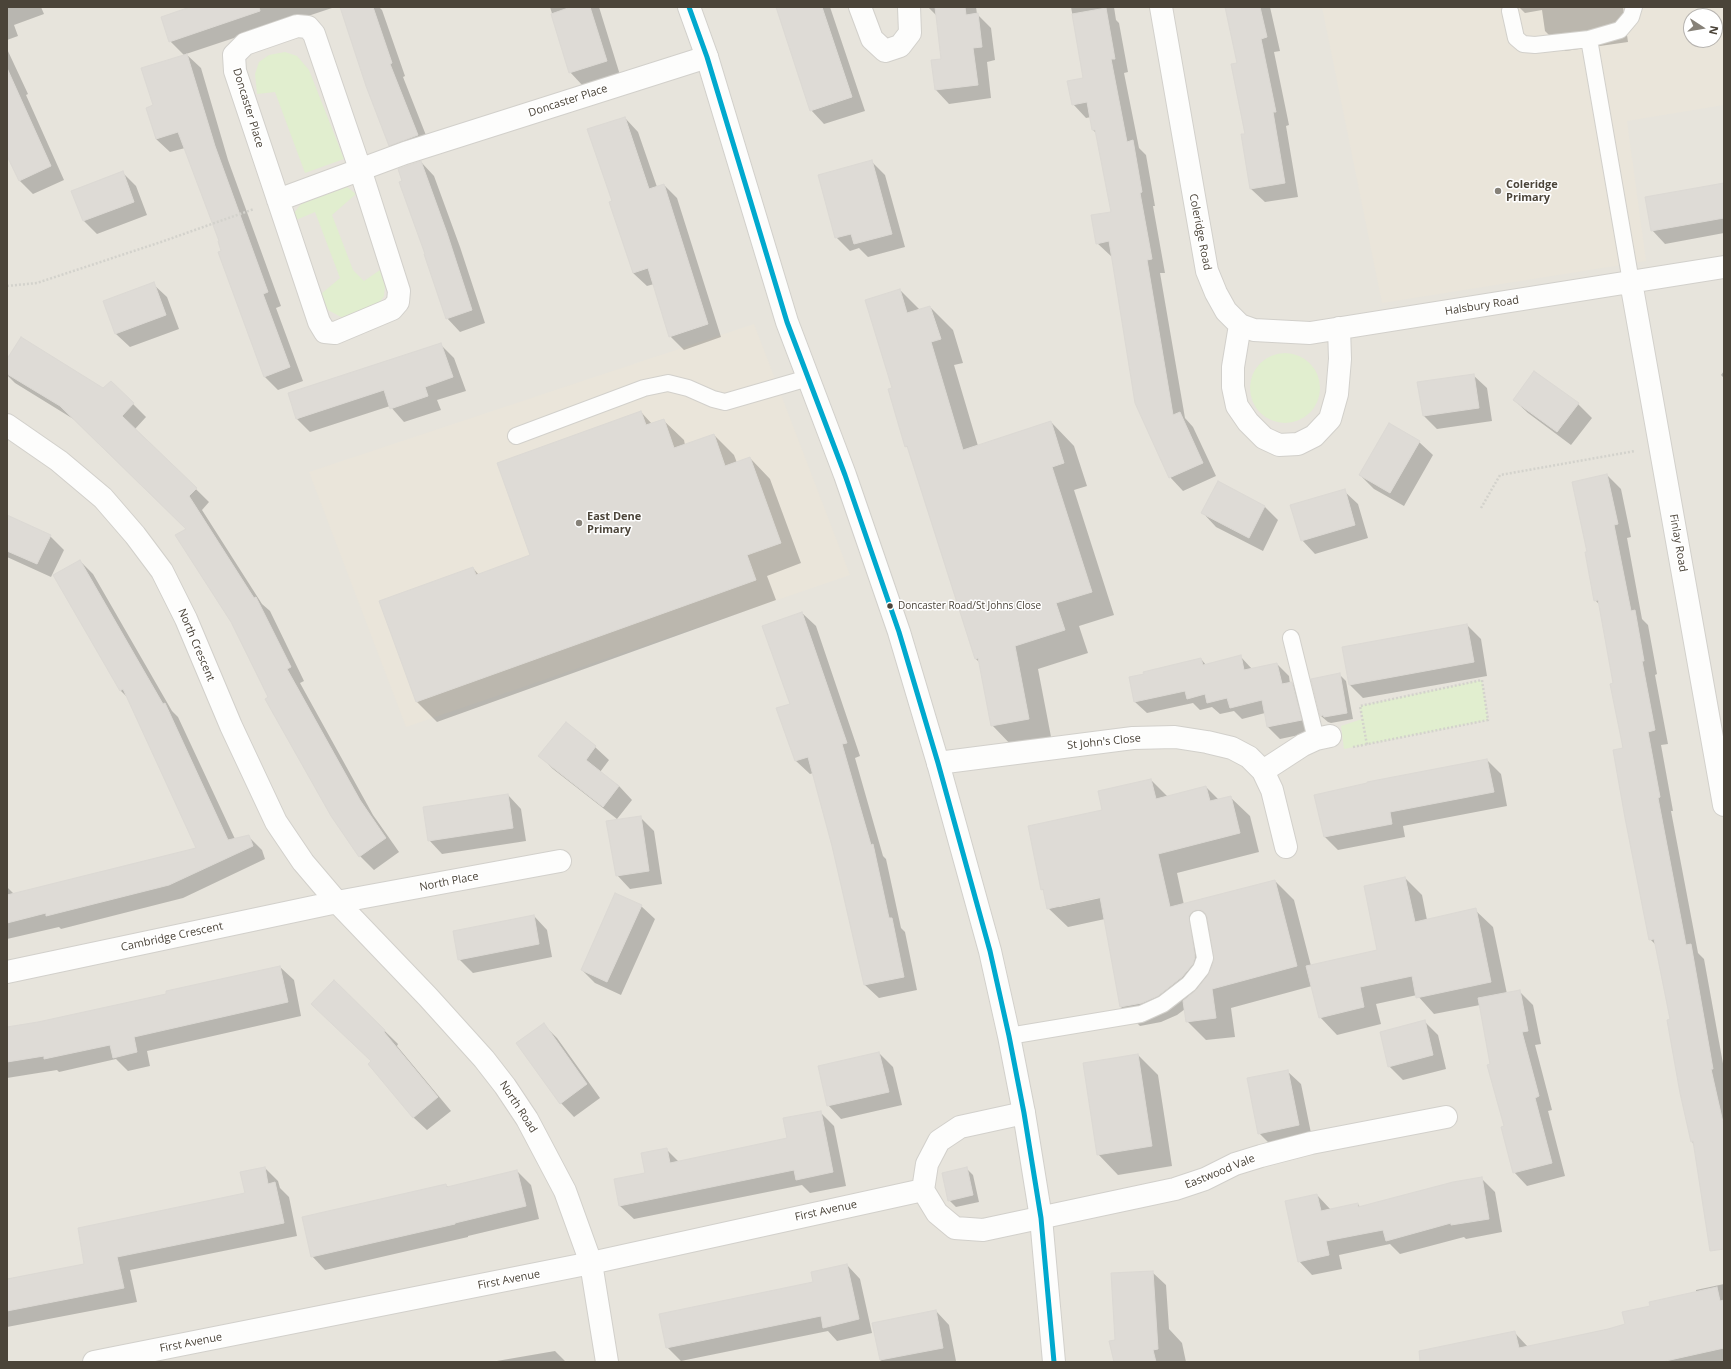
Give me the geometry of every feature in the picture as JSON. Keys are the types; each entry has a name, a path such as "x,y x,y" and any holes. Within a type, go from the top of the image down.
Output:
{"street":[{"path":"860,7 872,39 885,51 900,46 910,33 909,7"},
{"name":"Coleridge Road","path":"1161,7 1207,271 1216,293 1226,311 1240,325"},
{"path":"691,8 787,322 845,475 899,632 938,764 990,951 1024,1113 1041,1218 1054,1362"},
{"name":"Doncaster Place","path":"297,26 308,27 314,34 360,169 399,291 398,302 392,309 335,333 325,332 319,322 235,71 234,55 245,44 297,26"},
{"name":"Doncaster Place","path":"278,200 405,153 707,57"},
{"name":"Halsbury Road","path":"1240,325 1254,330 1310,333 1724,267"},
{"name":"Finlay Road","path":"1631,282 1724,804"},
{"path":"1240,325 1233,367 1233,387 1237,406 1248,422 1264,438 1279,445 1298,444 1314,436 1330,419 1337,394 1340,360 1339,328"},
{"name":"North Crescent","path":"7,425 59,461 103,498 135,535 162,571 186,619 231,726 276,822 304,862 338,902"},
{"name":"St John's Close","path":"938,764 1133,738 1175,737 1207,742 1232,748 1249,757 1263,771 1272,790 1286,847"},
{"path":"1263,771 1303,745 1323,738"},
{"name":"North Place","path":"338,902 560,861"},
{"name":"Cambridge Crescent","path":"7,972 338,902"},
{"name":"North Road","path":"338,902 428,997 484,1060 505,1086 527,1118 565,1191 591,1263 607,1362"},
{"path":"1024,1113 960,1127 939,1141 926,1164 923,1190 937,1213 955,1228 983,1230 1041,1218"},
{"name":"Eastwood Vale","path":"1041,1218 1175,1189 1205,1179 1236,1164 1311,1143 1446,1118"},
{"name":"First Avenue","path":"94,1362 591,1263 923,1190"}],"lane":[{"path":"1510,11 1516,38 1523,44 1535,45 1589,39 1620,30 1631,17 1634,7"},
{"path":"1589,39 1631,282"},
{"path":"516,436 644,388 668,383 688,388 713,399 725,402 808,378"},
{"path":"1291,638 1323,738"},
{"path":"1009,1036 1141,1014 1163,1004 1189,984 1201,969 1205,958 1198,919"}],"path":[{"path":"7,286 37,283 161,242 278,200"},
{"path":"1481,508 1500,475 1661,446"},
{"path":"1323,738 1334,752 1488,720 1482,680 1360,706 1367,745"}],"shaded area":[{"path":"7,7 1724,7 1724,1362 7,1362"},
{"name":"Coleridge Primary","path":"1322,7 1724,7 1724,105 1627,121 1646,261 1382,303"},
{"name":"East Dene Primary","path":"754,324 850,575 406,727 309,472"}],"green space":[{"path":"285,52 297,56 309,70 344,159 305,173 275,92 257,94 255,74 259,62 269,55"},
{"path":"347,187 356,194 332,215 353,270 364,281 380,270 385,286 384,296 377,306 349,317 341,317 328,310 321,294 340,278 315,212 296,220 294,213 301,204"},
{"path":"1285,353 1298,356 1310,363 1317,375 1320,388 1317,401 1310,413 1298,420 1285,423 1272,420 1260,413 1253,401 1250,388 1253,375 1260,363 1272,356"},
{"path":"1482,680 1488,720 1344,749 1341,726 1362,719 1360,706"}],"building":[{"path":"190,7 259,7 260,11 169,42 161,17"},
{"path":"340,7 373,7 392,63 390,64 418,135 389,146 366,86"},
{"path":"571,7 590,7 607,61 569,73 551,14"},
{"path":"776,7 822,7 852,97 810,111"},
{"path":"935,7 965,7 966,15 978,13 982,47 973,48 978,85 935,90 931,60 941,59"},
{"path":"1225,7 1260,7 1267,37 1261,39 1276,112 1273,112 1285,183 1250,189 1241,134 1245,134 1231,64 1237,63"},
{"path":"1106,8 1115,59 1111,59 1127,142 1133,140 1142,192 1140,193 1152,259 1147,260 1173,415 1180,412 1203,463 1169,478 1135,403 1109,241 1096,244 1091,215 1111,212 1095,130 1092,130 1087,102 1072,105 1067,81 1083,78 1072,14"},
{"path":"187,54 215,146 268,292 263,294 290,367 264,377 218,252 221,251 219,241 178,132 156,139 146,108 153,105 141,68"},
{"path":"7,68 51,166 19,181 7,156"},
{"path":"625,117 649,189 664,184 708,324 669,337 648,268 633,273 609,202 612,201 587,129"},
{"path":"872,160 892,234 854,244 851,234 835,238 818,175"},
{"path":"421,161 447,233 472,310 446,319 425,254 399,182 402,181 398,169"},
{"path":"123,171 134,202 83,221 71,191"},
{"path":"1724,183 1724,218 1651,231 1645,197"},
{"path":"154,282 166,315 115,334 103,301"},
{"path":"900,289 907,313 930,306 941,339 931,342 963,450 1051,421 1064,463 1052,467 1092,592 1056,603 1065,630 1015,646 1029,719 991,726 978,658 975,659 907,446 905,447 888,389 892,388 865,300"},
{"path":"21,337 103,388 111,381 134,403 122,416 197,488 189,496 254,598 256,597 291,667 287,669 360,800 386,838 359,857 331,816 265,699 268,697 231,622 175,535 186,529 60,406 7,374 7,359"},
{"path":"441,343 453,377 425,387 428,396 390,409 384,390 296,419 288,393"},
{"path":"1534,371 1579,403 1557,432 1513,400"},
{"path":"1474,374 1479,408 1423,416 1417,382"},
{"path":"641,411 646,425 664,419 674,448 714,434 725,466 750,457 781,543 747,555 756,580 416,702 379,601 473,567 476,575 530,555 497,463"},
{"path":"1389,423 1420,441 1390,493 1359,475"},
{"path":"1607,474 1618,524 1614,525 1631,611 1635,610 1644,661 1642,661 1655,730 1648,732 1660,797 1658,798 1686,945 1691,944 1713,1069 1711,1069 1724,1127 1724,1249 1710,1251 1693,1141 1691,1142 1680,1093 1667,1020 1670,1019 1654,939 1649,940 1625,818 1613,750 1623,748 1610,684 1613,683 1598,600 1594,601 1585,552 1587,552 1572,482"},
{"path":"1218,481 1265,506 1249,538 1201,513"},
{"path":"1345,489 1355,525 1301,541 1290,505"},
{"path":"7,515 51,535 37,564 7,551"},
{"path":"80,560 163,704 165,703 228,840 249,835 253,846 169,885 46,916 46,913 7,923 7,895 196,848 123,689 120,691 53,575"},
{"path":"802,612 847,743 842,744 871,845 873,844 889,918 892,918 904,977 864,985 832,846 808,757 795,761 776,708 790,704 762,626"},
{"path":"1467,624 1474,662 1349,685 1342,647"},
{"path":"1241,655 1244,670 1277,663 1282,684 1292,682 1302,720 1267,727 1262,700 1230,708 1227,698 1207,703 1205,694 1187,699 1185,691 1134,702 1129,677 1144,674 1143,672 1201,658 1203,665"},
{"path":"1340,673 1347,713 1324,717 1323,715 1320,716 1311,679"},
{"path":"566,722 596,746 586,760 619,786 603,807 538,756"},
{"path":"1487,759 1494,792 1390,812 1392,824 1324,837 1314,795 1367,782"},
{"path":"1151,779 1156,799 1206,786 1210,801 1231,796 1240,833 1158,854 1170,907 1275,880 1297,966 1212,989 1216,1018 1186,1022 1183,1001 1196,990 1208,975 1214,961 1207,917 1201,910 1192,912 1189,916 1195,957 1193,964 1182,977 1158,996 1142,1003 1120,1007 1100,897 1047,909 1043,889 1041,890 1028,826 1102,810 1098,791"},
{"path":"508,794 513,828 428,841 423,807"},
{"path":"641,816 649,871 616,876 606,821"},
{"path":"1405,877 1415,922 1476,908 1491,982 1416,998 1412,976 1360,987 1364,1007 1319,1018 1306,966 1377,950 1364,886"},
{"path":"615,893 642,905 607,982 581,970"},
{"path":"534,915 539,944 458,960 453,931"},
{"path":"280,966 288,1002 134,1037 137,1052 113,1058 110,1045 44,1059 44,1056 7,1062 7,1027 38,1022 166,994 166,991"},
{"path":"334,980 385,1030 384,1032 438,1097 413,1118 368,1064 371,1061 311,1004"},
{"path":"1520,990 1528,1031 1522,1032 1539,1096 1535,1098 1552,1163 1513,1173 1501,1127 1504,1126 1487,1065 1490,1064 1478,998"},
{"path":"1425,1020 1433,1055 1388,1067 1380,1032"},
{"path":"544,1023 587,1084 560,1104 516,1043"},
{"path":"879,1052 889,1092 827,1106 818,1066"},
{"path":"1138,1054 1152,1146 1097,1155 1083,1063"},
{"path":"1288,1070 1299,1125 1258,1134 1247,1078"},
{"path":"821,1111 833,1172 796,1180 794,1170 619,1206 614,1179 645,1173 641,1153 667,1148 670,1163 787,1138 783,1118"},
{"path":"265,1167 268,1184 275,1182 284,1223 117,1257 124,1288 7,1311 7,1279 84,1264 78,1228 245,1193 240,1172"},
{"path":"967,1167 973,1195 948,1201 942,1173"},
{"path":"517,1170 526,1206 311,1257 302,1217 446,1184 447,1187"},
{"path":"1482,1177 1489,1219 1451,1225 1451,1223 1386,1241 1383,1230 1326,1241 1329,1255 1298,1262 1285,1201 1317,1194 1321,1211 1358,1203 1358,1207 1453,1182"},
{"path":"847,1264 859,1319 823,1328 821,1316 666,1348 659,1314 813,1282 811,1272"},
{"path":"1153,1271 1158,1349 1153,1350 1156,1362 1114,1362 1109,1341 1115,1340 1111,1273"},
{"path":"1717,1287 1720,1301 1724,1300 1724,1348 1661,1362 1420,1362 1419,1351 1515,1331 1519,1348 1608,1329 1625,1324 1622,1312 1650,1306 1649,1302"},
{"path":"936,1310 943,1348 880,1360 872,1323"}],"transit line":[{"path":"689,7 707,57 787,322 845,475 899,632 938,763 990,951 1024,1113 1041,1218 1054,1362"}],"place":[{"name":"Coleridge Primary","path":"1498,191"},
{"name":"East Dene Primary","path":"579,523"},
{"name":"Doncaster Road/St Johns Close","path":"890,606"}]}
